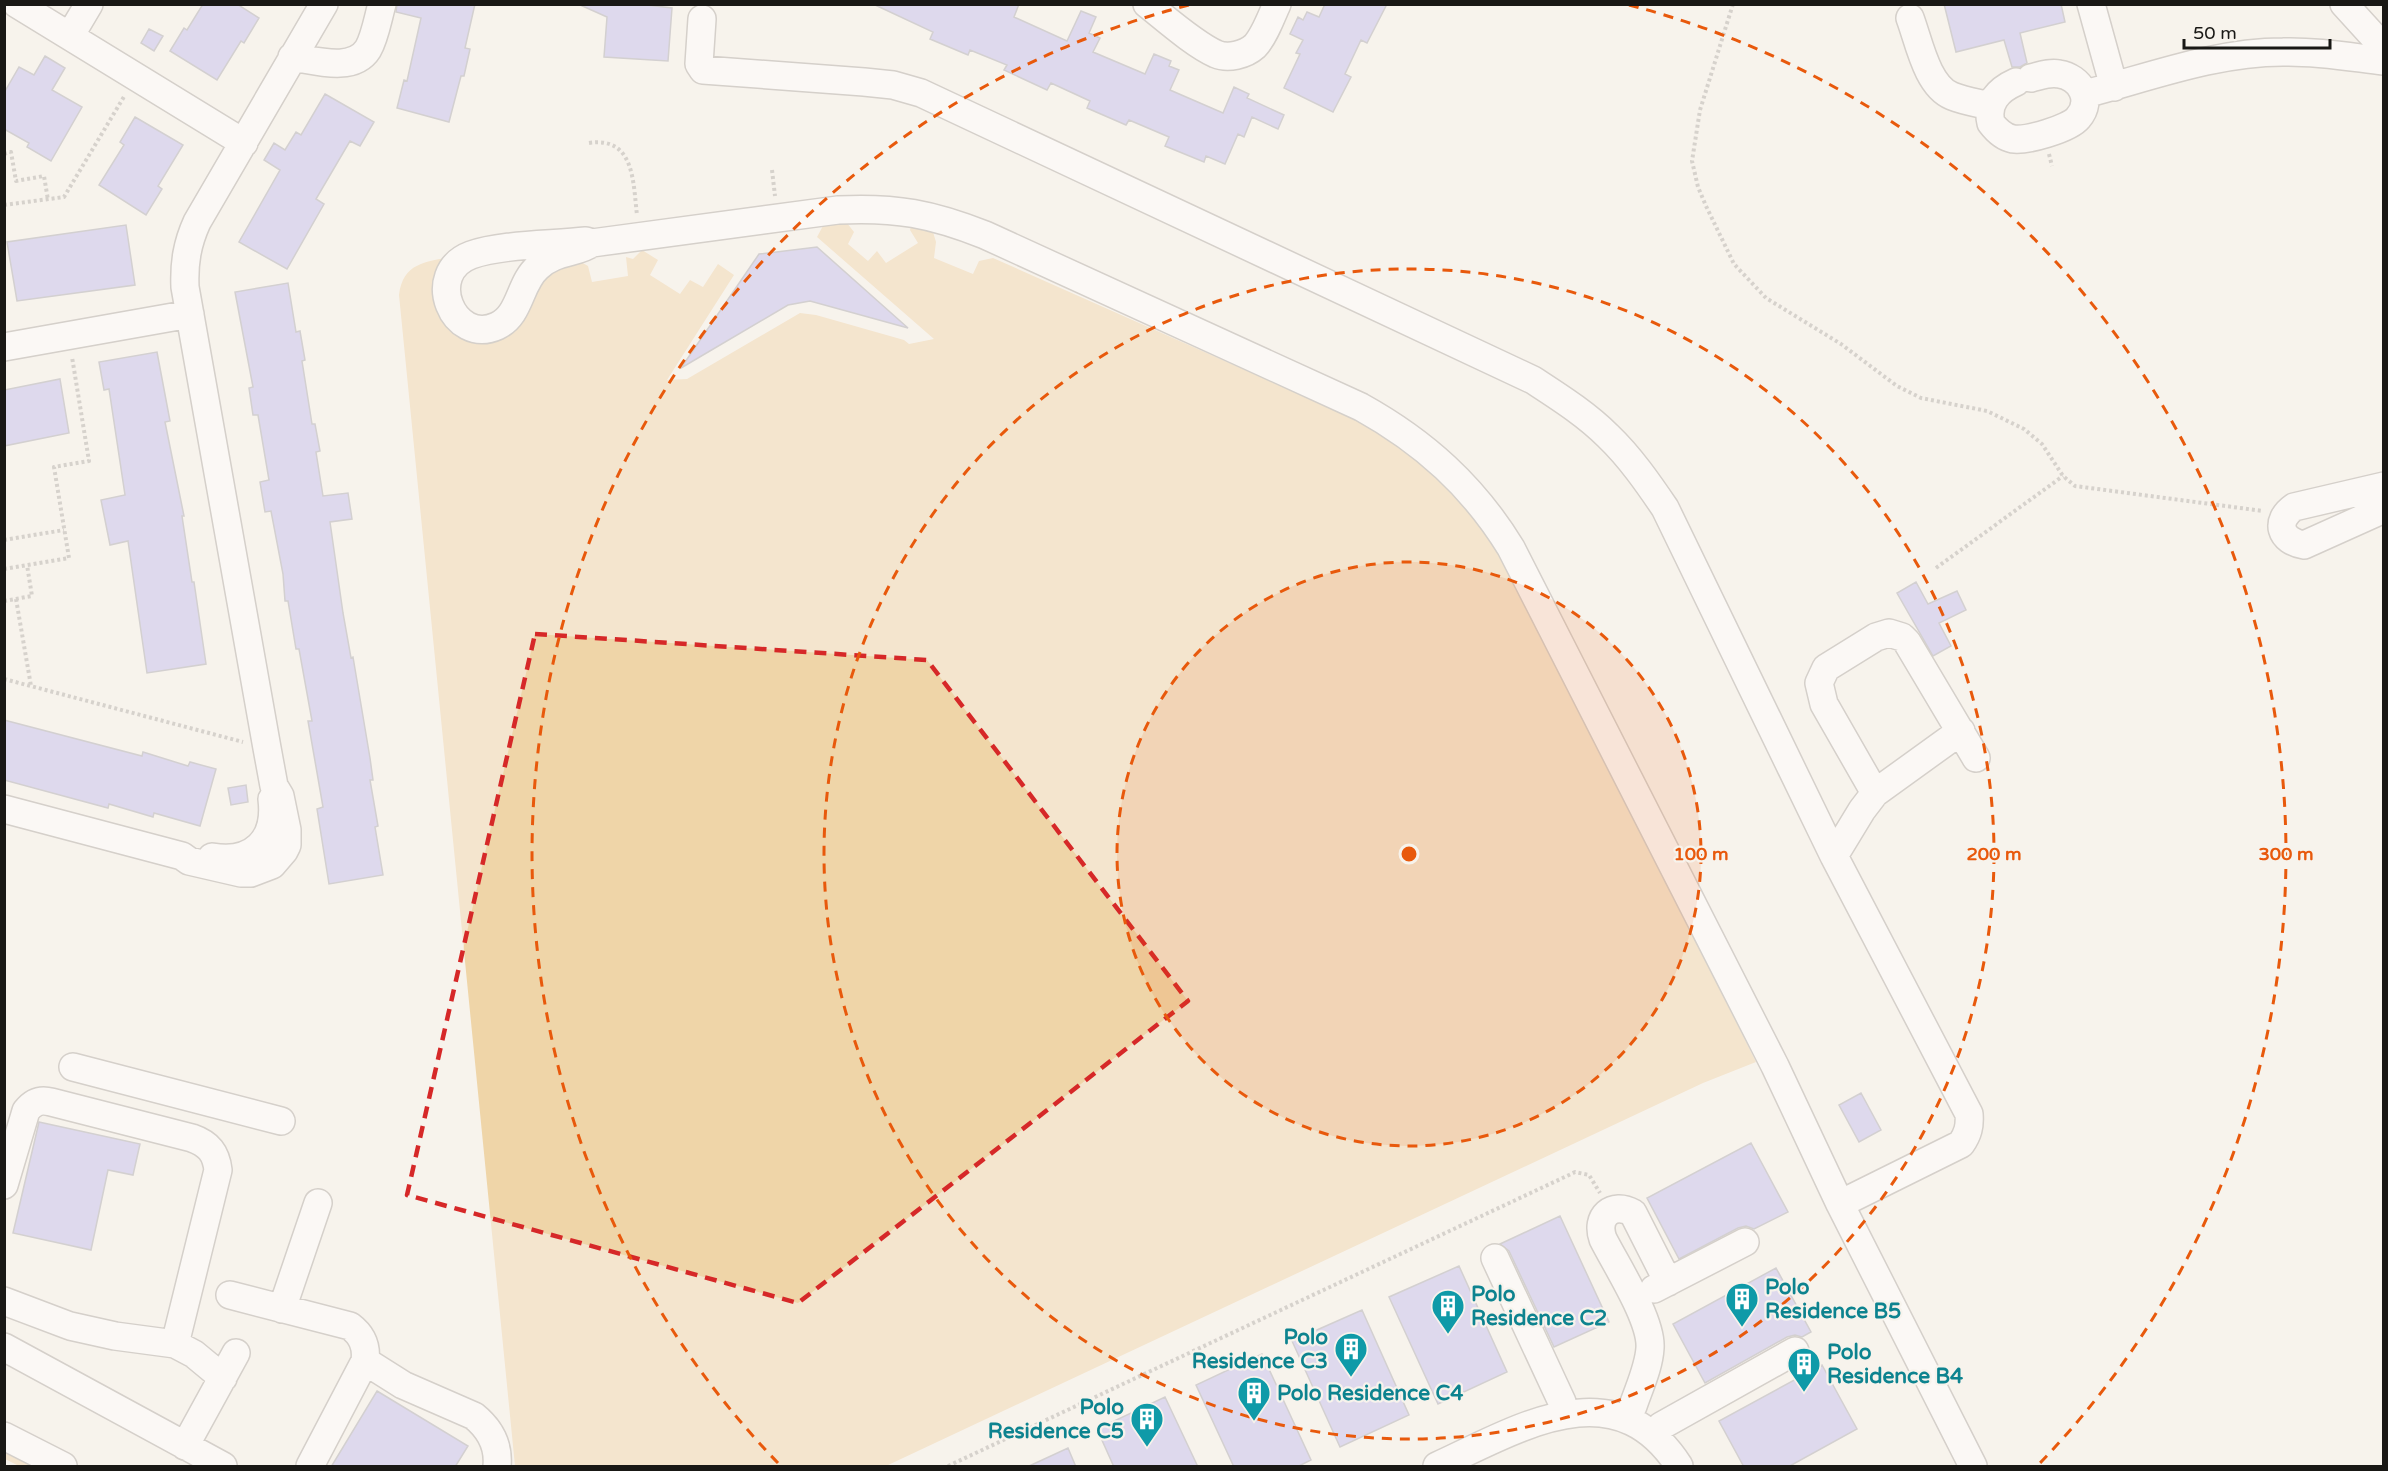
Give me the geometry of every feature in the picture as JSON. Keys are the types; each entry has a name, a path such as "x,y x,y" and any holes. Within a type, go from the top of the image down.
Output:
{"street":[{"path":"17,4 244,143"},
{"path":"70,36 88,4"},
{"path":"4,809 182,856 194,853 231,859 247,855 271,829 274,821 272,795 274,786 184,270 190,237 324,4"},
{"path":"292,57 341,64 357,59 368,49 382,4"},
{"path":"1147,4 1211,51 1230,56 1244,53 1256,45 1277,4"},
{"path":"2091,4 2114,87"},
{"path":"2344,4 2384,48"},
{"path":"1910,18 1933,79 1941,89 1951,96 1990,106"},
{"path":"702,19 699,64 703,70 864,82 921,93 1533,380 1572,406 1616,444 1639,470 1665,508 1834,856 1969,1114 1970,1125 1961,1144 1840,1204"},
{"path":"2085,94 2198,64 2253,53 2310,52 2384,61"},
{"path":"2049,73 2061,74 2080,85 2085,94 2084,110 2072,124 2020,139 2003,136 1991,123 1990,106 1999,93 2024,80 2049,73"},
{"path":"592,243 586,247 557,254 537,267 523,286 510,316 496,327 482,329 468,325 450,308 446,287 449,276 455,267 471,255 528,246 586,241 592,243 838,210 876,208 904,211 950,221 1361,407 1387,422 1437,458 1479,500 1511,548 1769,1056 1840,1204 1973,1467"},
{"path":"4,347 190,314"},
{"path":"2384,486 2294,507 2284,514 2281,525 2284,536 2293,543 2304,545 2384,509"},
{"path":"1875,793 1820,692 1822,675 1833,663 1883,634 1889,633 1902,637 1976,758"},
{"path":"1834,856 1875,793 1961,731"},
{"path":"73,1067 281,1121"},
{"path":"192,1138 202,1100"},
{"path":"4,1185 26,1111 33,1103 39,1101 51,1102 192,1138 207,1145 213,1152 218,1170 175,1344"},
{"path":"282,1309 318,1203"},
{"path":"1633,1406 1650,1347 1646,1324 1600,1231 1600,1222 1610,1210 1618,1208 1633,1213 1668,1282"},
{"path":"1634,1299 1745,1242"},
{"path":"1495,1258 1562,1402"},
{"path":"230,1295 350,1326 362,1339 366,1353 365,1361 310,1467"},
{"path":"4,1301 70,1326 115,1336 175,1344 194,1354 223,1378"},
{"path":"4,1347 223,1467"},
{"path":"1661,1426 1795,1352"},
{"path":"185,1446 236,1353"},
{"path":"365,1361 403,1385 474,1416 483,1423 494,1442 497,1467"},
{"path":"1478,1448 1512,1425 1562,1402 1591,1397 1605,1398 1633,1406 1661,1426 1674,1441 1690,1467"},
{"path":"1437,1467 1563,1414 1577,1412 1604,1413 1630,1420 1653,1435 1679,1467"},
{"path":"4,1436 63,1467"}],"path":[{"path":"1733,4 1700,110 1692,161 1698,187 1734,264 1766,298 1841,344 1897,386 1921,398 1987,411 2024,429 2042,444 2069,483 2082,488 2284,514"},
{"path":"4,206 64,197 136,77"},
{"path":"589,142 597,141 619,148 629,162 639,237"},
{"path":"4,154 11,152 16,181 44,176 48,200"},
{"path":"4,569 69,558 54,467 89,461 68,336"},
{"path":"1936,568 2062,476"},
{"path":"4,540 64,530"},
{"path":"4,601 32,596 27,565"},
{"path":"16,599 31,686"},
{"path":"4,679 267,748"},
{"path":"948,1467 1575,1172 1588,1175 1602,1196"}],"highlighted area":[{"path":"535,634 927,660 1188,1001 798,1303 407,1195"}],"shaded area":[{"path":"847,223 854,232 848,244 868,261 877,251 886,263 918,243 910,230 911,226 933,232 936,242 934,258 973,274 979,261 993,258 1364,423 1428,465 1493,540 1525,597 1756,1062 1703,1083 886,1466 515,1466 399,295 401,284 410,270 417,266 451,257 439,280 476,335 547,270 581,262 588,266 592,282 628,276 626,257 633,259 642,250 658,260 650,275 680,294 690,280 703,287 718,264 734,275 667,380 687,379 800,313 816,315 904,340 909,344 934,339 817,237 824,224"},
{"path":"4,1448 38,1466 19,1466 5,1459"}],"building":[{"path":"203,4 237,4 259,18 244,43 241,41 217,80 170,51 184,28 187,30"},
{"path":"397,4 475,4 465,48 470,49 449,122 397,108 404,80 407,81 421,18 396,12"},
{"path":"578,4 639,4 672,8 668,61 604,57 607,17"},
{"path":"873,4 1019,4 1014,17 1067,41 1081,11 1096,17 1089,33 1100,38 1093,52 1145,74 1154,54 1171,61 1169,66 1179,70 1170,90 1223,113 1234,87 1249,94 1247,98 1284,115 1278,129 1252,117 1244,137 1238,134 1225,164 1206,156 1204,162 1165,146 1169,137 1129,120 1126,125 1087,108 1090,101 1051,83 1047,90 1004,70 1007,65 970,50 968,55 930,39 933,32"},
{"path":"1325,4 1387,4 1367,43 1361,40 1345,74 1351,77 1333,112 1284,88 1300,54 1296,53 1303,40 1290,34 1298,17 1303,20 1307,12 1319,17"},
{"path":"1944,4 2061,4 2065,22 2020,33 2027,63 2020,67 2012,67 2004,40 1956,52"},
{"path":"149,29 163,36 154,51 141,43"},
{"path":"45,56 65,68 52,90 82,107 51,161 27,147 29,143 4,129 4,93 19,67 34,75"},
{"path":"325,94 374,122 360,146 350,141 316,199 324,204 287,269 239,242 280,170 264,160 274,143 285,150 296,132 301,135"},
{"path":"135,117 183,145 158,186 162,189 146,215 99,185 124,145 120,142"},
{"path":"126,225 135,285 17,301 7,242"},
{"path":"817,247 908,328 810,301 788,305 681,368 759,254"},
{"path":"288,283 296,332 300,331 305,360 302,361 312,424 315,424 320,451 316,452 323,496 348,493 352,519 330,522 343,613 370,758 373,780 370,780 378,826 375,827 383,875 329,884 317,809 323,807 308,721 312,721 299,649 296,649 288,601 285,601 283,574 271,511 265,512 260,482 269,480 258,415 253,415 249,388 253,387 235,292"},
{"path":"157,352 170,421 165,422 184,516 182,516 206,664 147,673 128,541 110,545 101,500 125,495 109,389 104,390 99,362"},
{"path":"60,379 69,433 4,446 4,390"},
{"path":"1916,582 1928,604 1957,591 1966,610 1939,623 1951,646 1933,656 1897,593"},
{"path":"4,720 142,756 143,752 188,766 190,762 216,769 200,826 154,813 153,817 109,804 108,808 4,780"},
{"path":"246,785 248,802 231,805 228,788"},
{"path":"1861,1093 1881,1130 1859,1142 1839,1105"},
{"path":"39,1122 140,1144 133,1175 108,1170 91,1250 13,1233"},
{"path":"1751,1143 1788,1212 1754,1229 1746,1226 1738,1228 1679,1259 1647,1198"},
{"path":"1560,1216 1609,1322 1554,1347 1509,1251 1500,1244"},
{"name":"Polo Residence C2","path":"1459,1266 1507,1372 1438,1404 1389,1297"},
{"name":"Polo Residence B5","path":"1776,1268 1811,1332 1802,1337 1795,1335 1787,1337 1705,1383 1673,1324"},
{"name":"Polo Residence C3","path":"1362,1310 1409,1415 1340,1447 1292,1341"},
{"name":"Polo Residence C4","path":"1262,1354 1311,1460 1297,1467 1234,1467 1196,1385"},
{"name":"Polo Residence B4","path":"1822,1365 1857,1429 1788,1467 1744,1467 1719,1421"},
{"path":"377,1391 468,1446 455,1467 331,1467"},
{"name":"Polo Residence C5","path":"1165,1397 1198,1467 1114,1467 1097,1429"},
{"path":"1068,1448 1076,1467 1027,1467"}],"place":[{"name":"Polo Residence B5","path":"1742,1328"},
{"name":"Polo Residence C2","path":"1448,1335"},
{"name":"Polo Residence C3","path":"1351,1378"},
{"name":"Polo Residence B4","path":"1804,1393"},
{"name":"Polo Residence C4","path":"1254,1422"},
{"name":"Polo Residence C5","path":"1147,1448"}]}
